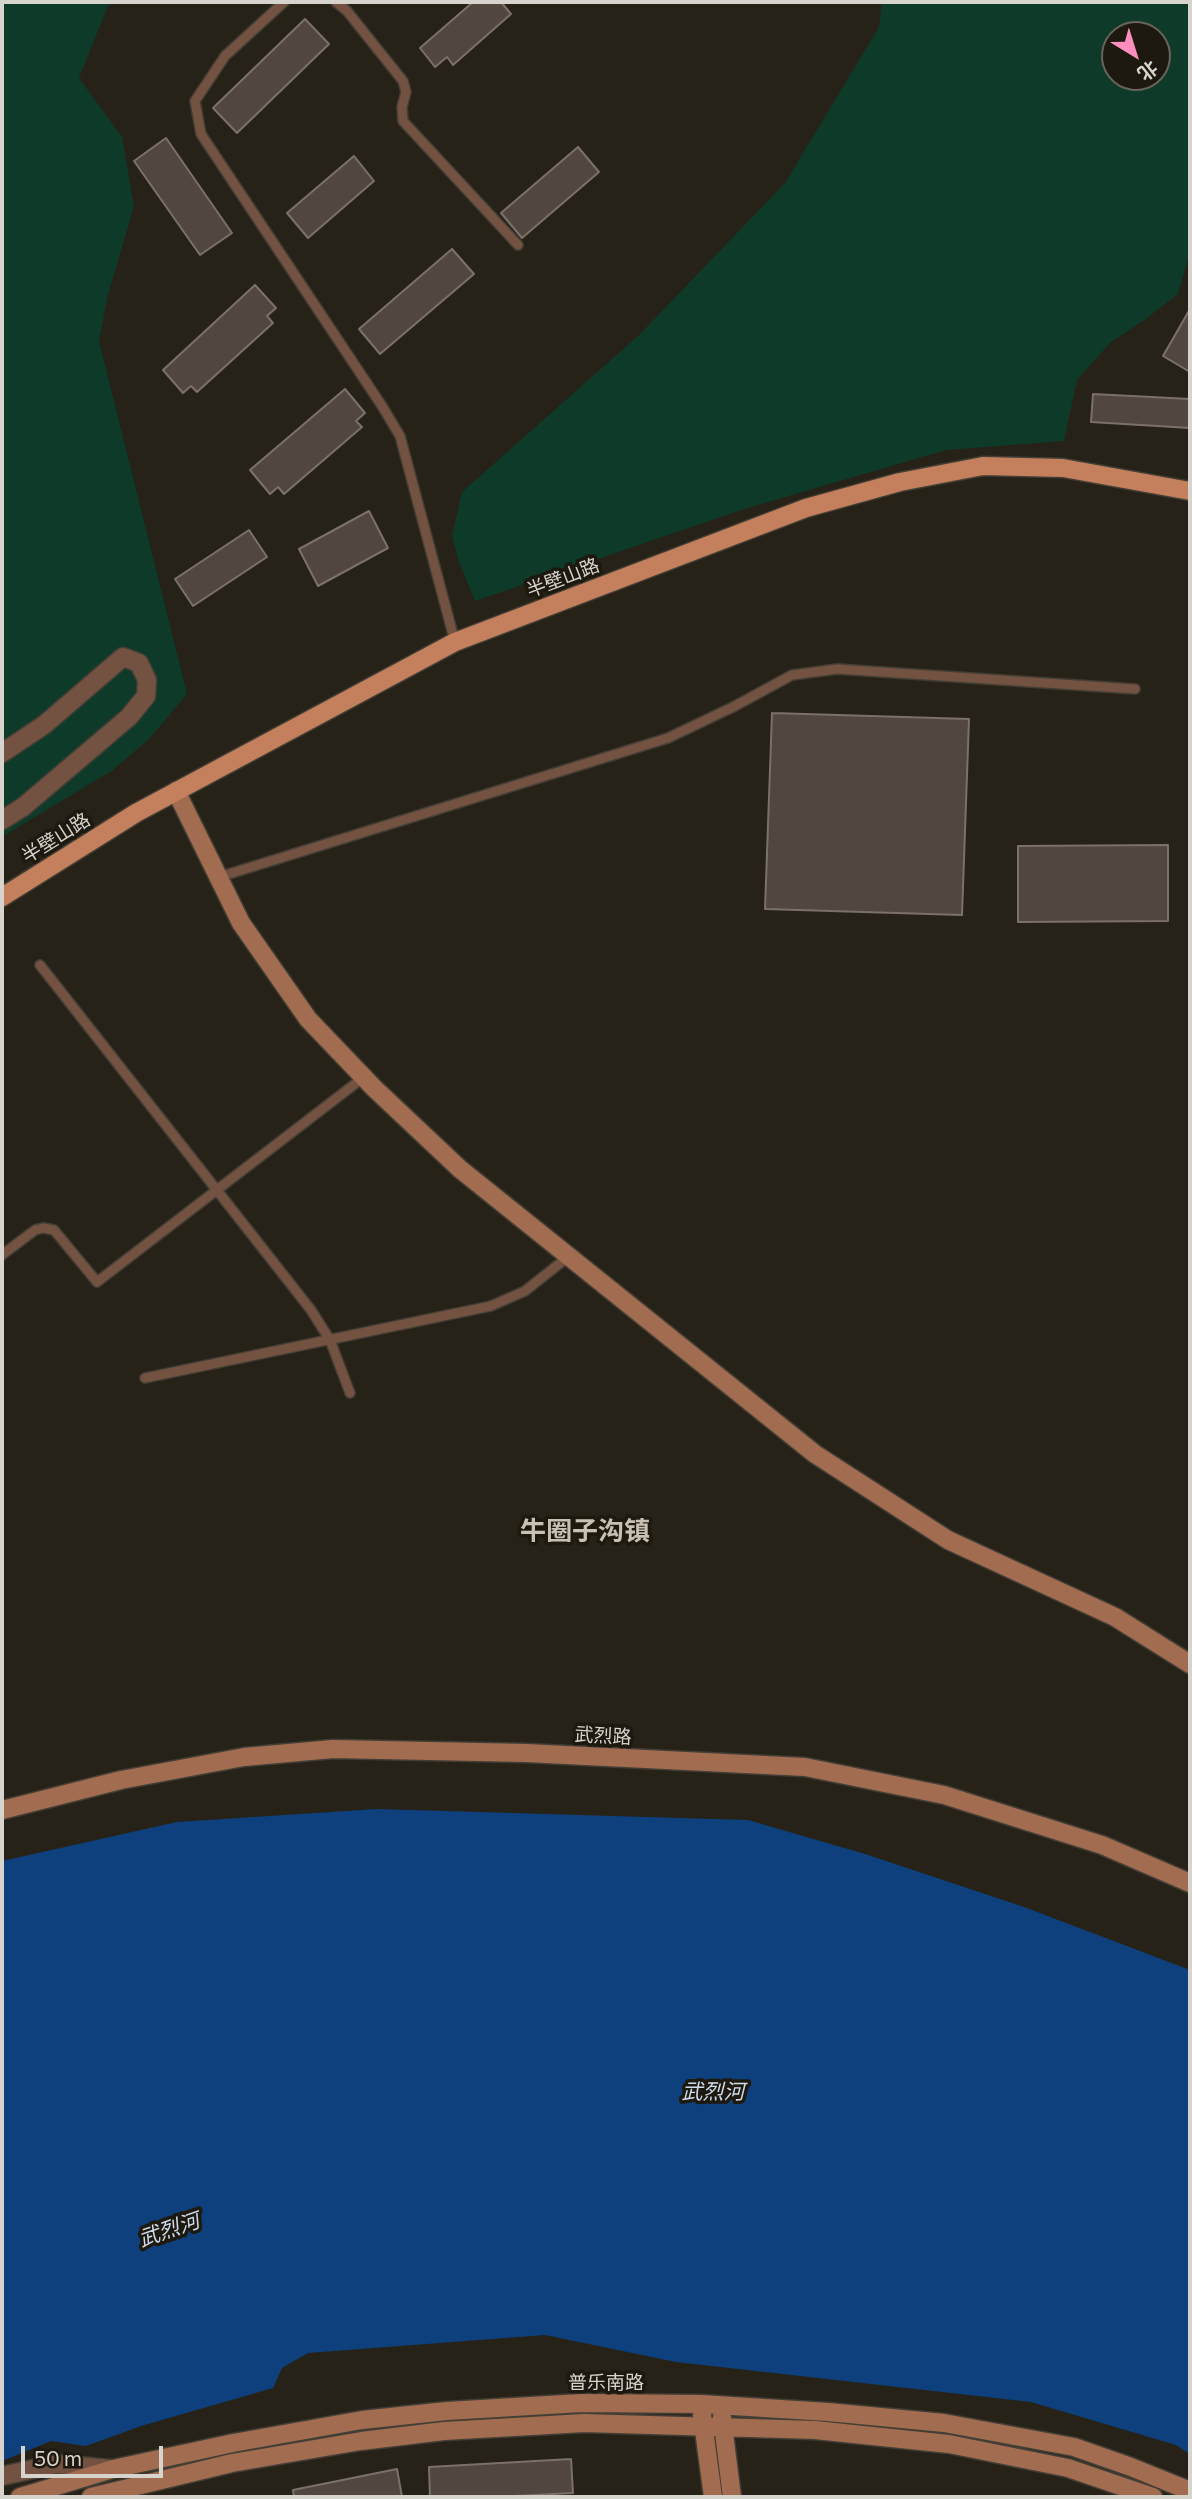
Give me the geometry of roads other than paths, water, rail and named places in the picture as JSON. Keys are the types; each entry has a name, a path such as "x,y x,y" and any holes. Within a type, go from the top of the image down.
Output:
{"main road":[{"name":"半壁山路","path":"2,897 136,813 455,642 806,508 900,482 983,466 1063,468 1190,491"},
{"path":"176,791 241,923 308,1019 460,1169 816,1454 948,1540 1115,1617 1190,1664"},
{"name":"武烈路","path":"2,1810 121,1780 244,1757 333,1749 526,1753 805,1767 944,1795 1102,1845 1190,1883"},
{"name":"普乐南路","path":"20,2497 113,2469 233,2443 362,2420 447,2411 581,2403 701,2404 944,2423 1074,2447 1190,2491"},
{"path":"701,2404 713,2497"},
{"path":"720,2406 732,2497"},
{"name":"普乐南路","path":"100,2496 232,2463 361,2441 444,2431 584,2423 815,2430 949,2444 1068,2468 1153,2497"}],"street":[{"path":"2,753 44,725 123,657 139,663 147,680 146,696 129,718 23,807 2,820"},
{"path":"2,2476 56,2464 113,2469"}],"lane":[{"path":"284,2 225,56 195,102 201,134 400,436 455,642"},
{"path":"336,2 403,81 407,92 402,107 403,121 519,245"},
{"path":"218,877 668,738 792,675 837,669 1135,689"},
{"path":"40,965 311,1310 330,1340 350,1393"},
{"path":"2,1255 35,1230 54,1230 97,1282 364,1077"},
{"path":"145,1378 491,1306 525,1291 569,1256"}],"water":[{"name":"武烈河","path":"377,1809 748,1820 865,1854 1024,1907 1190,1970 1190,2454 1176,2445 1031,2402 676,2362 545,2335 308,2353 282,2368 273,2388 141,2426 86,2446 51,2441 2,2461 2,1861 177,1822"}],"district":[{"name":"牛圈子沟镇","path":"585,1531"}]}
